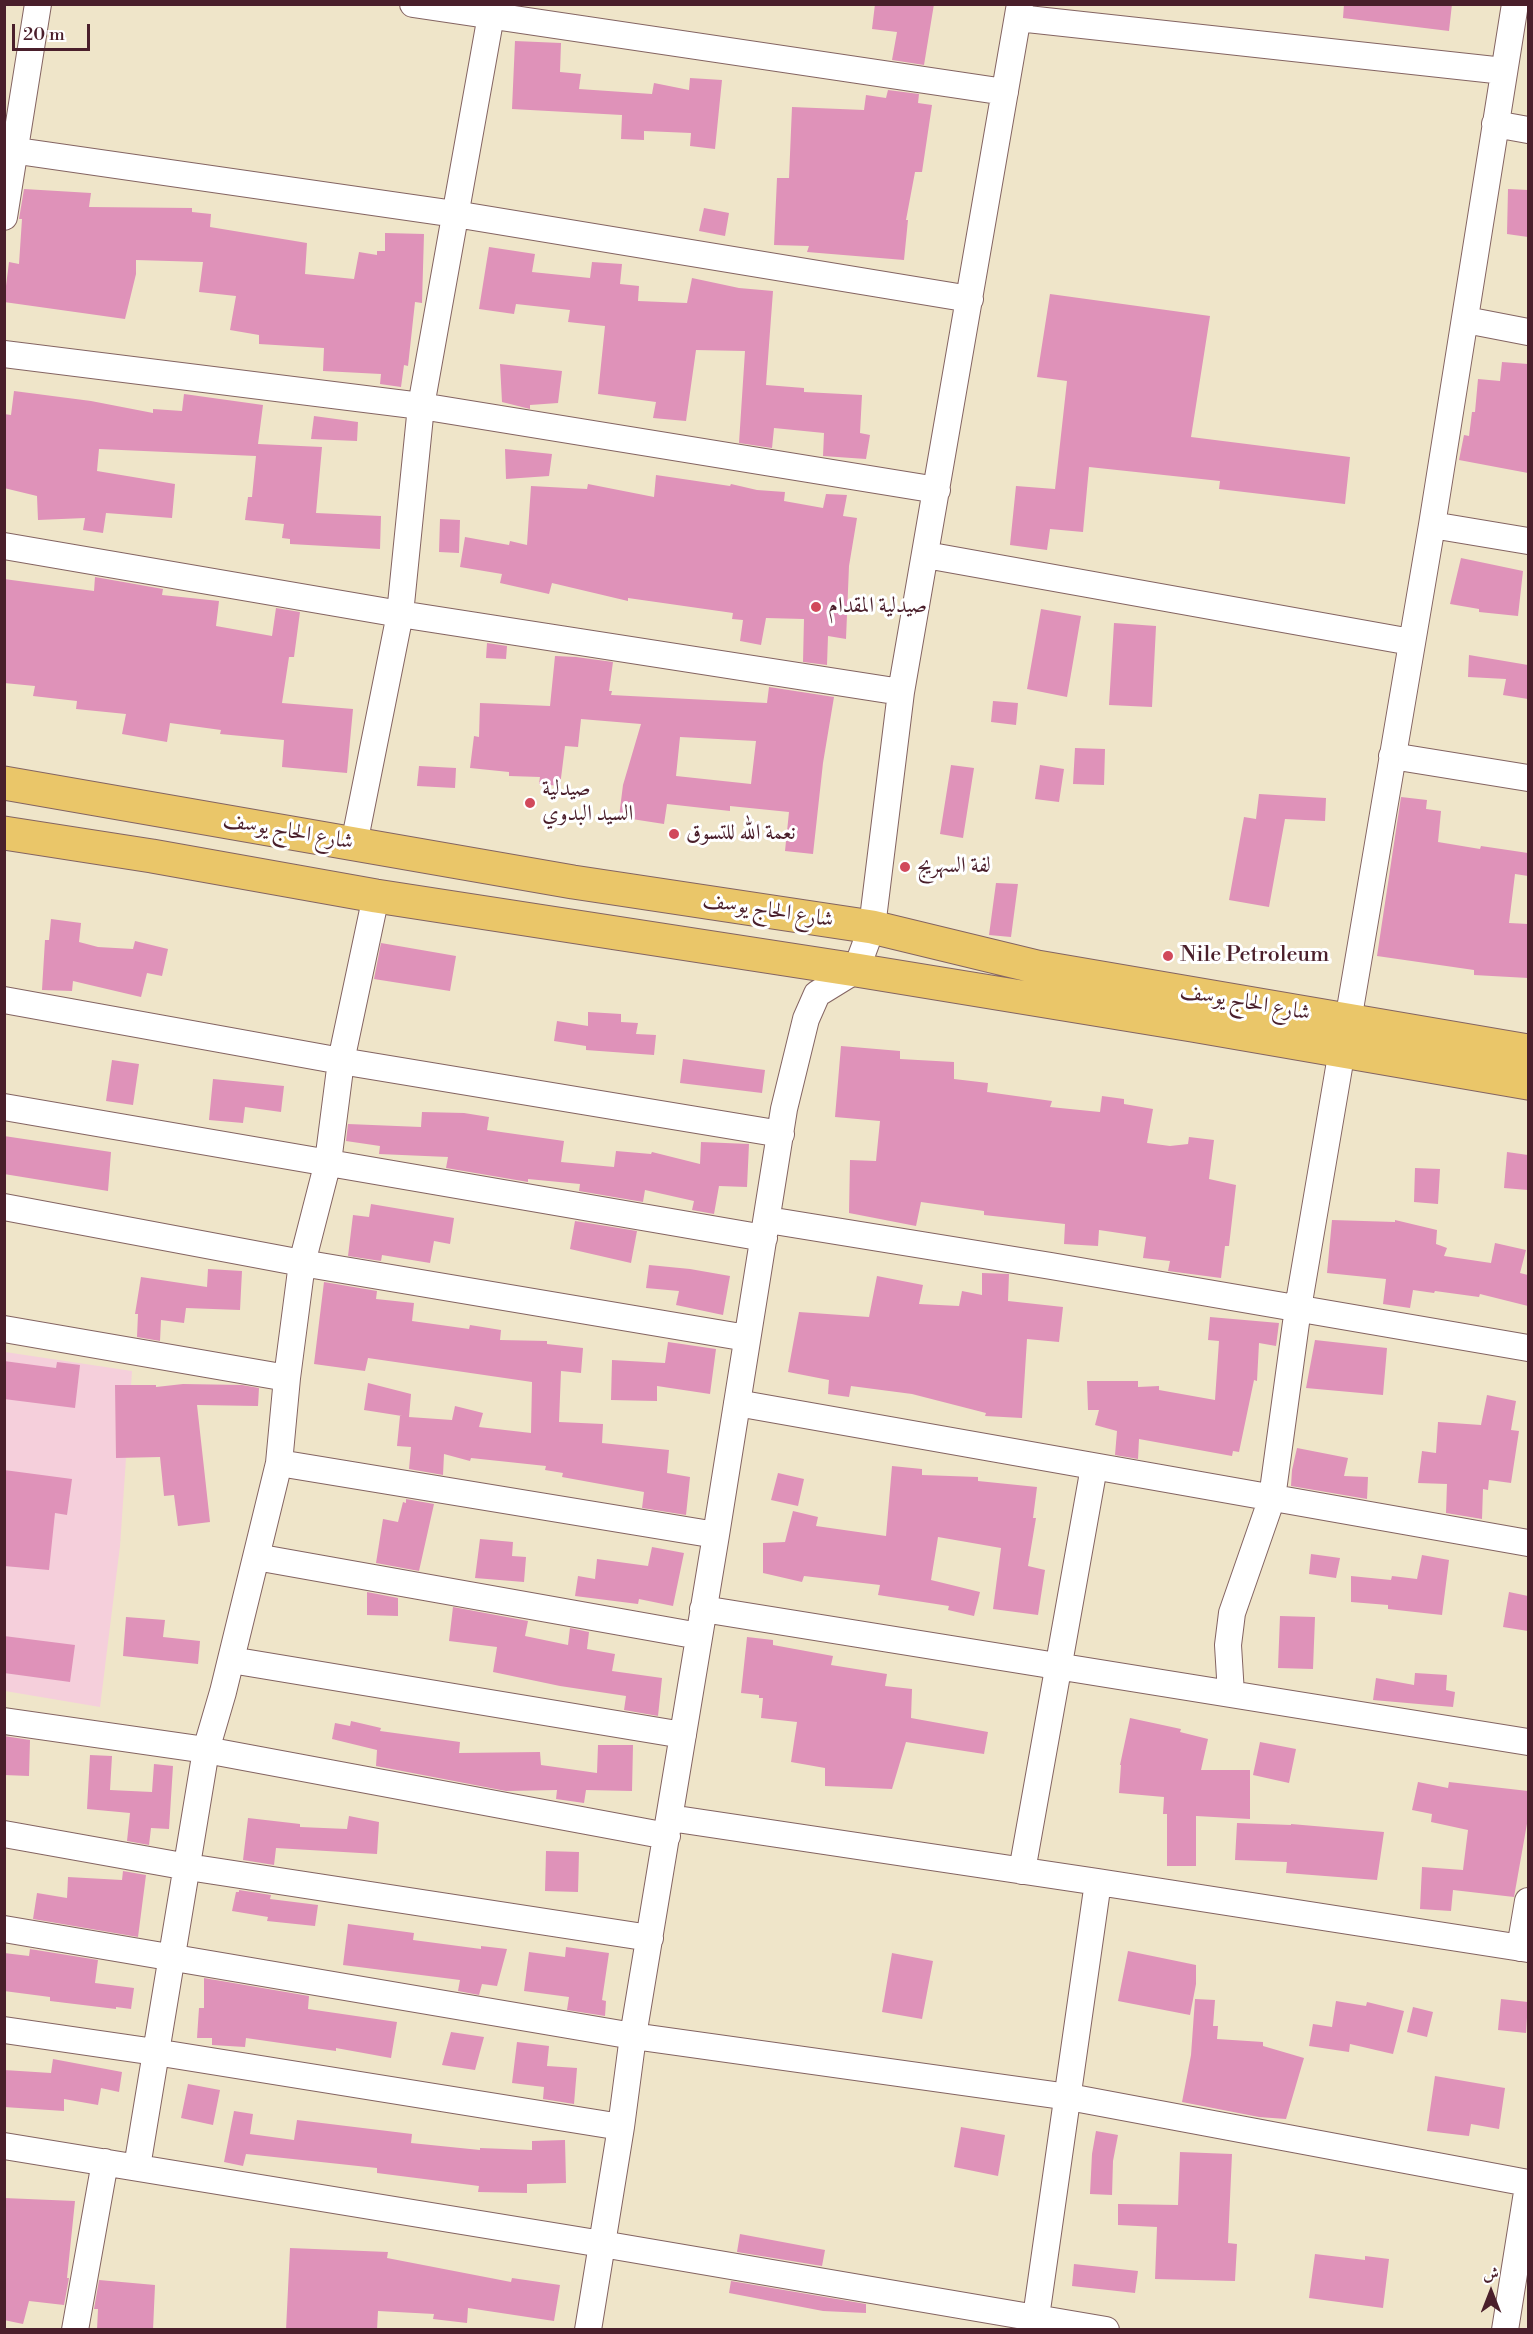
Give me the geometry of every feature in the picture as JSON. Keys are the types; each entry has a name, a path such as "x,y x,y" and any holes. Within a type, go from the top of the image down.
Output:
{"main road":[{"name":"شارع الحاج يوسف","path":"4,783 573,882 872,927 1037,967 1345,1036 1528,1083"},
{"name":"شارع الحاج يوسف","path":"4,833 152,856 376,896 856,970 1345,1036 1528,1051"}],"street":[{"path":"4,217 10,150 38,4"},
{"path":"413,4 492,11 1005,92"},
{"path":"1232,1694 1228,1645 1232,1613 1272,1498 1298,1308 1432,525 1515,4"},
{"path":"354,843 400,614 422,406 492,11"},
{"path":"588,2330 621,2127 633,2036 784,1108 806,1019 817,994 856,970 872,927 901,692 1019,11 1504,71"},
{"path":"1496,124 1528,130"},
{"path":"10,150 455,214 970,299"},
{"path":"1466,320 1528,332"},
{"path":"4,354 422,406 937,490"},
{"path":"1432,525 1528,541"},
{"path":"4,546 400,614 901,692"},
{"path":"926,555 1411,642"},
{"path":"1392,756 1528,778"},
{"path":"136,2167 206,1750 231,1660 279,1463 302,1263 328,1162 341,1061 376,896"},
{"path":"4,1000 341,1061 781,1134"},
{"path":"4,1107 328,1162 1298,1308 1528,1348"},
{"path":"4,1207 302,1263 747,1338"},
{"path":"4,1329 287,1378"},
{"path":"737,1403 1528,1544"},
{"path":"279,1463 716,1535"},
{"path":"1022,1871 1094,1467"},
{"path":"256,1557 699,1636"},
{"path":"704,1609 1528,1742"},
{"path":"231,1660 683,1735"},
{"path":"4,1721 206,1750 668,1827 1022,1871 1524,1949 1528,1901"},
{"path":"4,1834 188,1866 650,1938"},
{"path":"1036,2317 1098,1882"},
{"path":"4,1929 633,2036 1069,2097 1528,2184 1505,2330"},
{"path":"4,2030 621,2127"},
{"path":"4,2146 602,2244 1106,2330"},
{"path":"75,2330 105,2162"}],"shaded area":[{"path":"5,1352 132,1371 120,1546 100,1707 5,1691"}],"building":[{"path":"875,4 934,4 924,65 892,60 897,32 872,29"},
{"path":"1344,4 1452,4 1449,31 1343,18"},
{"path":"515,41 561,43 560,72 581,74 579,89 652,94 654,83 689,90 690,78 722,80 715,149 690,146 691,133 644,131 644,140 621,139 622,115 512,109"},
{"path":"888,90 919,94 918,103 932,105 922,172 915,172 906,220 908,220 904,260 807,252 809,246 774,245 777,178 789,178 792,107 864,110 866,95 886,98"},
{"path":"24,189 91,193 89,207 192,208 192,212 211,214 210,227 307,243 305,274 354,279 359,252 377,255 377,251 385,251 385,233 424,234 422,303 415,302 408,366 404,365 401,387 380,384 381,374 323,371 324,348 259,344 259,335 230,330 236,296 199,292 203,262 136,260 136,274 125,319 4,302 9,262 19,264 22,219 19,219"},
{"path":"1508,189 1528,190 1528,237 1507,234"},
{"path":"704,208 729,213 725,236 699,231"},
{"path":"489,247 535,254 532,272 590,278 592,262 622,264 620,284 639,286 638,301 687,303 692,278 739,288 773,291 766,385 804,388 804,392 862,395 860,433 870,435 866,459 823,456 824,433 774,428 772,448 739,443 745,351 696,350 686,421 653,418 656,402 598,394 605,326 568,322 570,310 516,304 514,314 479,309"},
{"path":"1050,294 1210,316 1191,437 1350,457 1345,504 1219,489 1220,481 1089,467 1083,532 1050,529 1047,550 1010,545 1016,486 1055,489 1067,381 1037,377"},
{"path":"1502,362 1528,364 1528,473 1459,460 1464,435 1469,436 1472,412 1475,412 1478,379 1500,381"},
{"path":"500,364 562,371 558,403 530,405 530,409 502,402"},
{"path":"14,391 91,401 153,413 153,409 182,411 184,394 263,405 258,444 322,447 316,513 381,516 380,549 290,544 290,539 282,538 284,524 245,520 248,497 252,497 256,456 99,449 97,471 175,484 172,518 106,513 103,533 83,530 85,518 38,520 37,496 4,488 4,414 11,415"},
{"path":"314,416 358,422 357,441 311,439"},
{"path":"505,449 552,454 549,476 506,479"},
{"path":"656,475 785,492 784,501 823,508 826,494 847,495 843,516 857,518 849,566 846,639 828,636 827,665 803,662 804,619 766,618 761,645 740,641 743,620 732,619 733,613 628,598 628,601 552,583 549,594 500,583 502,574 460,567 465,537 509,545 510,541 527,545 531,486 587,489 588,484 654,497"},
{"path":"440,519 460,520 459,553 439,552"},
{"path":"1461,558 1523,571 1518,616 1479,612 1479,609 1450,604"},
{"path":"95,577 163,589 162,595 219,601 216,626 272,636 276,608 300,612 294,657 289,657 282,703 353,709 347,773 282,767 284,740 220,734 221,730 170,723 167,742 122,734 126,714 76,709 77,701 33,696 35,686 4,683 4,579 94,591"},
{"path":"1041,609 1081,616 1067,697 1027,689"},
{"path":"1114,623 1156,626 1152,707 1109,705"},
{"path":"487,643 507,646 506,659 486,658"},
{"path":"1469,655 1528,665 1528,699 1503,695 1506,679 1468,677"},
{"path":"555,656 613,662 609,691 612,691 611,695 767,703 769,687 834,697 823,763 813,854 785,851 789,812 730,806 730,811 667,804 664,824 619,817 623,785 641,724 581,719 578,747 565,746 560,786 539,784 540,777 509,776 509,772 470,768 474,736 479,737 480,703 550,706","holes":["680,737 756,741 751,784 676,776"]},
{"path":"993,701 1018,703 1016,725 991,722"},
{"path":"1075,748 1105,749 1104,785 1073,784"},
{"path":"951,765 974,768 963,838 940,834"},
{"path":"1040,765 1064,769 1059,802 1035,799"},
{"path":"419,766 456,768 455,788 417,786"},
{"path":"1259,794 1326,798 1325,821 1285,819 1269,907 1229,900 1244,817 1256,819"},
{"path":"1401,797 1427,800 1426,809 1441,811 1438,842 1480,849 1481,846 1528,853 1528,876 1515,874 1509,923 1528,924 1528,978 1474,975 1474,970 1377,956"},
{"path":"996,883 1018,884 1011,937 989,935"},
{"path":"51,919 81,923 79,942 98,947 133,949 135,941 168,949 162,976 147,973 141,997 73,981 72,991 42,990 45,940 49,940"},
{"path":"381,943 456,956 450,991 374,979"},
{"path":"588,1012 621,1014 621,1022 638,1023 636,1034 656,1035 654,1055 586,1050 586,1046 554,1041 557,1021 588,1026"},
{"path":"841,1046 900,1051 900,1059 954,1062 954,1079 988,1083 987,1092 1052,1101 1050,1107 1100,1112 1102,1096 1124,1099 1124,1104 1153,1109 1147,1143 1170,1146 1188,1144 1189,1137 1214,1140 1209,1179 1236,1185 1229,1246 1225,1246 1221,1278 1168,1271 1170,1261 1143,1258 1146,1237 1099,1230 1098,1246 1064,1244 1065,1224 984,1215 984,1211 921,1202 916,1226 849,1213 850,1160 876,1161 880,1121 835,1117"},
{"path":"683,1059 765,1070 762,1093 680,1083"},
{"path":"112,1060 139,1064 133,1105 106,1101"},
{"path":"213,1079 284,1086 281,1112 245,1107 243,1123 209,1120"},
{"path":"422,1112 464,1113 489,1117 487,1130 564,1141 561,1162 614,1167 616,1151 651,1154 652,1152 700,1164 701,1142 749,1144 747,1187 719,1186 714,1214 692,1210 694,1201 645,1190 643,1202 579,1191 580,1184 528,1179 528,1182 446,1168 448,1157 379,1154 380,1146 346,1141 348,1124 421,1127"},
{"path":"4,1136 111,1152 108,1191 4,1174"},
{"path":"1507,1152 1528,1155 1528,1190 1504,1188"},
{"path":"1415,1168 1440,1169 1438,1204 1414,1202"},
{"path":"371,1204 454,1218 450,1244 434,1241 430,1263 382,1255 381,1261 348,1256 353,1215 369,1217"},
{"path":"1332,1220 1395,1222 1395,1220 1437,1230 1436,1244 1447,1248 1444,1256 1491,1263 1495,1243 1526,1250 1520,1273 1528,1275 1528,1306 1480,1294 1479,1297 1413,1290 1410,1308 1383,1304 1386,1279 1327,1273"},
{"path":"575,1221 637,1231 631,1263 570,1249"},
{"path":"649,1265 730,1276 723,1315 676,1305 679,1291 646,1288"},
{"path":"208,1269 242,1271 240,1310 186,1308 184,1323 161,1320 160,1341 137,1337 138,1314 135,1314 141,1277 207,1287"},
{"path":"982,1273 1009,1274 1008,1301 1063,1307 1059,1342 1027,1339 1022,1418 985,1416 986,1413 912,1394 851,1386 849,1397 828,1394 829,1380 788,1372 799,1312 869,1317 877,1276 923,1285 919,1304 959,1306 962,1291 982,1295"},
{"path":"324,1282 377,1291 376,1299 414,1303 412,1321 469,1329 470,1325 501,1330 500,1340 547,1341 547,1344 583,1348 581,1373 561,1371 559,1422 603,1424 602,1443 669,1450 667,1473 690,1477 686,1515 642,1508 644,1492 562,1477 563,1473 545,1470 546,1466 471,1458 470,1461 444,1454 443,1475 409,1469 411,1447 397,1446 400,1416 402,1416 364,1410 368,1383 411,1394 409,1417 452,1420 455,1406 483,1413 479,1427 531,1433 532,1382 368,1358 365,1371 314,1364"},
{"path":"1210,1317 1279,1323 1276,1346 1259,1343 1257,1381 1254,1380 1239,1452 1233,1451 1232,1456 1139,1439 1138,1459 1115,1455 1117,1431 1095,1425 1099,1410 1088,1410 1087,1381 1138,1381 1138,1387 1159,1386 1159,1390 1215,1400 1219,1341 1208,1340"},
{"path":"1315,1340 1387,1348 1383,1395 1306,1388"},
{"path":"668,1342 716,1349 710,1394 657,1386 657,1401 611,1400 612,1360 665,1363"},
{"path":"4,1361 56,1368 57,1362 80,1365 75,1408 4,1399"},
{"path":"183,1384 242,1385 259,1388 258,1406 197,1405 210,1522 178,1526 174,1495 164,1496 160,1457 116,1458 115,1385 156,1385 156,1387"},
{"path":"1487,1395 1516,1401 1511,1430 1519,1431 1511,1483 1489,1480 1488,1490 1483,1489 1482,1519 1446,1513 1447,1484 1418,1483 1422,1451 1436,1453 1438,1422 1481,1425"},
{"path":"1297,1448 1348,1458 1344,1476 1368,1477 1367,1499 1291,1486"},
{"path":"892,1466 922,1469 922,1475 978,1477 978,1481 1037,1487 1033,1518 1036,1518 1028,1566 1045,1570 1038,1615 993,1609 1001,1548 938,1537 931,1580 980,1592 974,1616 948,1610 949,1606 878,1595 880,1585 804,1576 802,1582 763,1573 763,1543 785,1542 793,1511 818,1517 816,1526 886,1536"},
{"path":"4,1470 72,1479 67,1515 55,1513 49,1570 4,1566"},
{"path":"778,1473 804,1479 798,1506 771,1500"},
{"path":"406,1499 434,1504 419,1571 376,1563 383,1519 398,1522 403,1502 406,1503"},
{"path":"480,1539 513,1542 512,1556 526,1557 524,1582 475,1578"},
{"path":"652,1547 684,1553 673,1606 639,1599 638,1604 575,1596 578,1576 595,1579 597,1559 648,1566"},
{"path":"1311,1554 1340,1558 1336,1578 1309,1574"},
{"path":"1422,1555 1449,1560 1442,1615 1388,1609 1388,1605 1351,1602 1351,1576 1391,1580 1392,1576 1417,1579"},
{"path":"367,1592 398,1598 398,1616 367,1615"},
{"path":"1509,1592 1528,1596 1528,1631 1503,1627"},
{"path":"453,1607 528,1621 525,1636 568,1645 570,1628 589,1632 587,1649 615,1654 612,1671 662,1678 658,1716 624,1710 626,1696 560,1686 493,1672 497,1647 449,1641"},
{"path":"1280,1616 1315,1617 1313,1669 1278,1668"},
{"path":"126,1617 165,1620 163,1637 200,1641 198,1664 123,1656"},
{"path":"4,1636 75,1645 70,1682 4,1673"},
{"path":"747,1637 773,1640 773,1645 833,1656 831,1665 887,1674 885,1686 912,1689 911,1718 988,1732 984,1754 906,1742 892,1789 825,1786 825,1768 791,1762 797,1722 761,1718 763,1698 759,1698 759,1695 741,1693"},
{"path":"1415,1673 1447,1675 1446,1690 1455,1692 1453,1707 1373,1700 1376,1678 1414,1685"},
{"path":"1130,1718 1181,1729 1180,1732 1208,1739 1201,1770 1250,1770 1250,1819 1196,1816 1196,1866 1167,1866 1167,1814 1163,1814 1164,1797 1119,1793 1120,1765"},
{"path":"351,1721 381,1728 380,1731 460,1742 459,1753 540,1752 541,1765 597,1773 598,1745 633,1745 632,1791 586,1790 584,1803 556,1799 557,1790 506,1791 376,1766 377,1750 332,1739 335,1723 350,1726"},
{"path":"4,1736 30,1740 29,1776 4,1775"},
{"path":"1260,1742 1296,1749 1289,1783 1253,1775"},
{"path":"90,1755 112,1756 110,1790 152,1792 154,1764 173,1766 169,1829 151,1828 149,1845 127,1841 130,1813 87,1809"},
{"path":"1418,1782 1448,1788 1449,1782 1528,1791 1528,1818 1514,1897 1453,1890 1451,1911 1420,1909 1422,1867 1463,1870 1468,1830 1431,1822 1432,1814 1412,1810"},
{"path":"349,1816 379,1822 377,1854 276,1848 274,1865 243,1860 248,1818 300,1824 300,1827 347,1829"},
{"path":"1237,1823 1291,1824 1384,1832 1377,1880 1286,1873 1287,1862 1235,1860"},
{"path":"546,1851 579,1852 578,1892 545,1891"},
{"path":"123,1871 146,1875 138,1937 33,1919 37,1893 67,1898 68,1877 122,1880"},
{"path":"239,1890 271,1895 270,1899 318,1905 315,1926 267,1921 268,1917 232,1911 236,1892"},
{"path":"348,1924 414,1933 413,1940 481,1949 481,1946 507,1949 497,1986 482,1984 479,1995 458,1991 460,1980 343,1965"},
{"path":"566,1947 609,1953 602,2000 606,2001 605,2016 567,2010 569,1997 524,1991 529,1952 565,1957"},
{"path":"30,1949 98,1960 95,1983 134,1988 131,2009 50,2001 50,1997 4,1991 4,1953 29,1956"},
{"path":"1128,1951 1196,1965 1196,1984 1190,2015 1118,2001"},
{"path":"892,1953 933,1961 922,2019 882,2012"},
{"path":"204,1978 309,1996 308,2009 397,2022 391,2058 336,2048 336,2051 246,2038 245,2047 212,2045 212,2038 197,2038 199,2008 204,2008"},
{"path":"1195,1999 1215,2000 1213,2026 1218,2026 1217,2039 1263,2042 1263,2046 1304,2058 1286,2119 1259,2117 1182,2102 1191,2055"},
{"path":"1501,1999 1528,2002 1526,2033 1498,2030"},
{"path":"1336,2001 1366,2006 1367,2002 1404,2011 1393,2054 1350,2044 1349,2052 1309,2046 1313,2024 1332,2027"},
{"path":"1413,2007 1433,2012 1427,2037 1407,2032"},
{"path":"451,2032 484,2037 475,2070 442,2065"},
{"path":"517,2042 549,2046 547,2066 577,2068 574,2104 543,2099 544,2087 512,2083"},
{"path":"53,2059 122,2072 119,2092 101,2088 98,2105 64,2099 64,2111 4,2107 4,2070 51,2073"},
{"path":"1435,2076 1505,2088 1499,2129 1471,2124 1469,2136 1427,2131"},
{"path":"188,2084 220,2090 213,2125 181,2118"},
{"path":"234,2111 253,2114 250,2134 294,2140 297,2120 412,2134 411,2143 480,2150 480,2148 532,2150 532,2141 565,2140 566,2183 527,2184 527,2193 478,2192 479,2186 377,2173 377,2168 246,2154 243,2166 224,2162"},
{"path":"961,2127 1005,2135 998,2176 954,2167"},
{"path":"1096,2131 1118,2135 1113,2161 1112,2195 1090,2194 1092,2154"},
{"path":"1180,2152 1232,2154 1228,2243 1237,2244 1235,2281 1155,2279 1157,2227 1118,2225 1118,2204 1178,2205"},
{"path":"4,2198 75,2201 67,2278 69,2278 64,2305 29,2301 23,2324 4,2320"},
{"path":"740,2234 825,2250 822,2266 737,2252"},
{"path":"290,2248 388,2252 387,2258 511,2282 512,2278 560,2285 554,2321 468,2308 467,2323 433,2319 434,2314 378,2311 377,2330 286,2330"},
{"path":"1315,2254 1365,2260 1365,2256 1389,2259 1383,2308 1309,2298"},
{"path":"1074,2264 1138,2271 1135,2293 1072,2286"},
{"path":"99,2280 155,2285 153,2330 97,2330 98,2309 94,2309"},
{"path":"731,2281 866,2304 866,2313 823,2311 729,2293"}],"place":[{"name":"صيدلية المقدام","path":"816,607"},
{"name":"صيدلية السيد البدوي","path":"530,803"},
{"name":"نعمة الله للتسوق","path":"674,834"},
{"name":"لفة السهريج","path":"905,867"},
{"name":"Nile Petroleum","path":"1168,956"}]}
